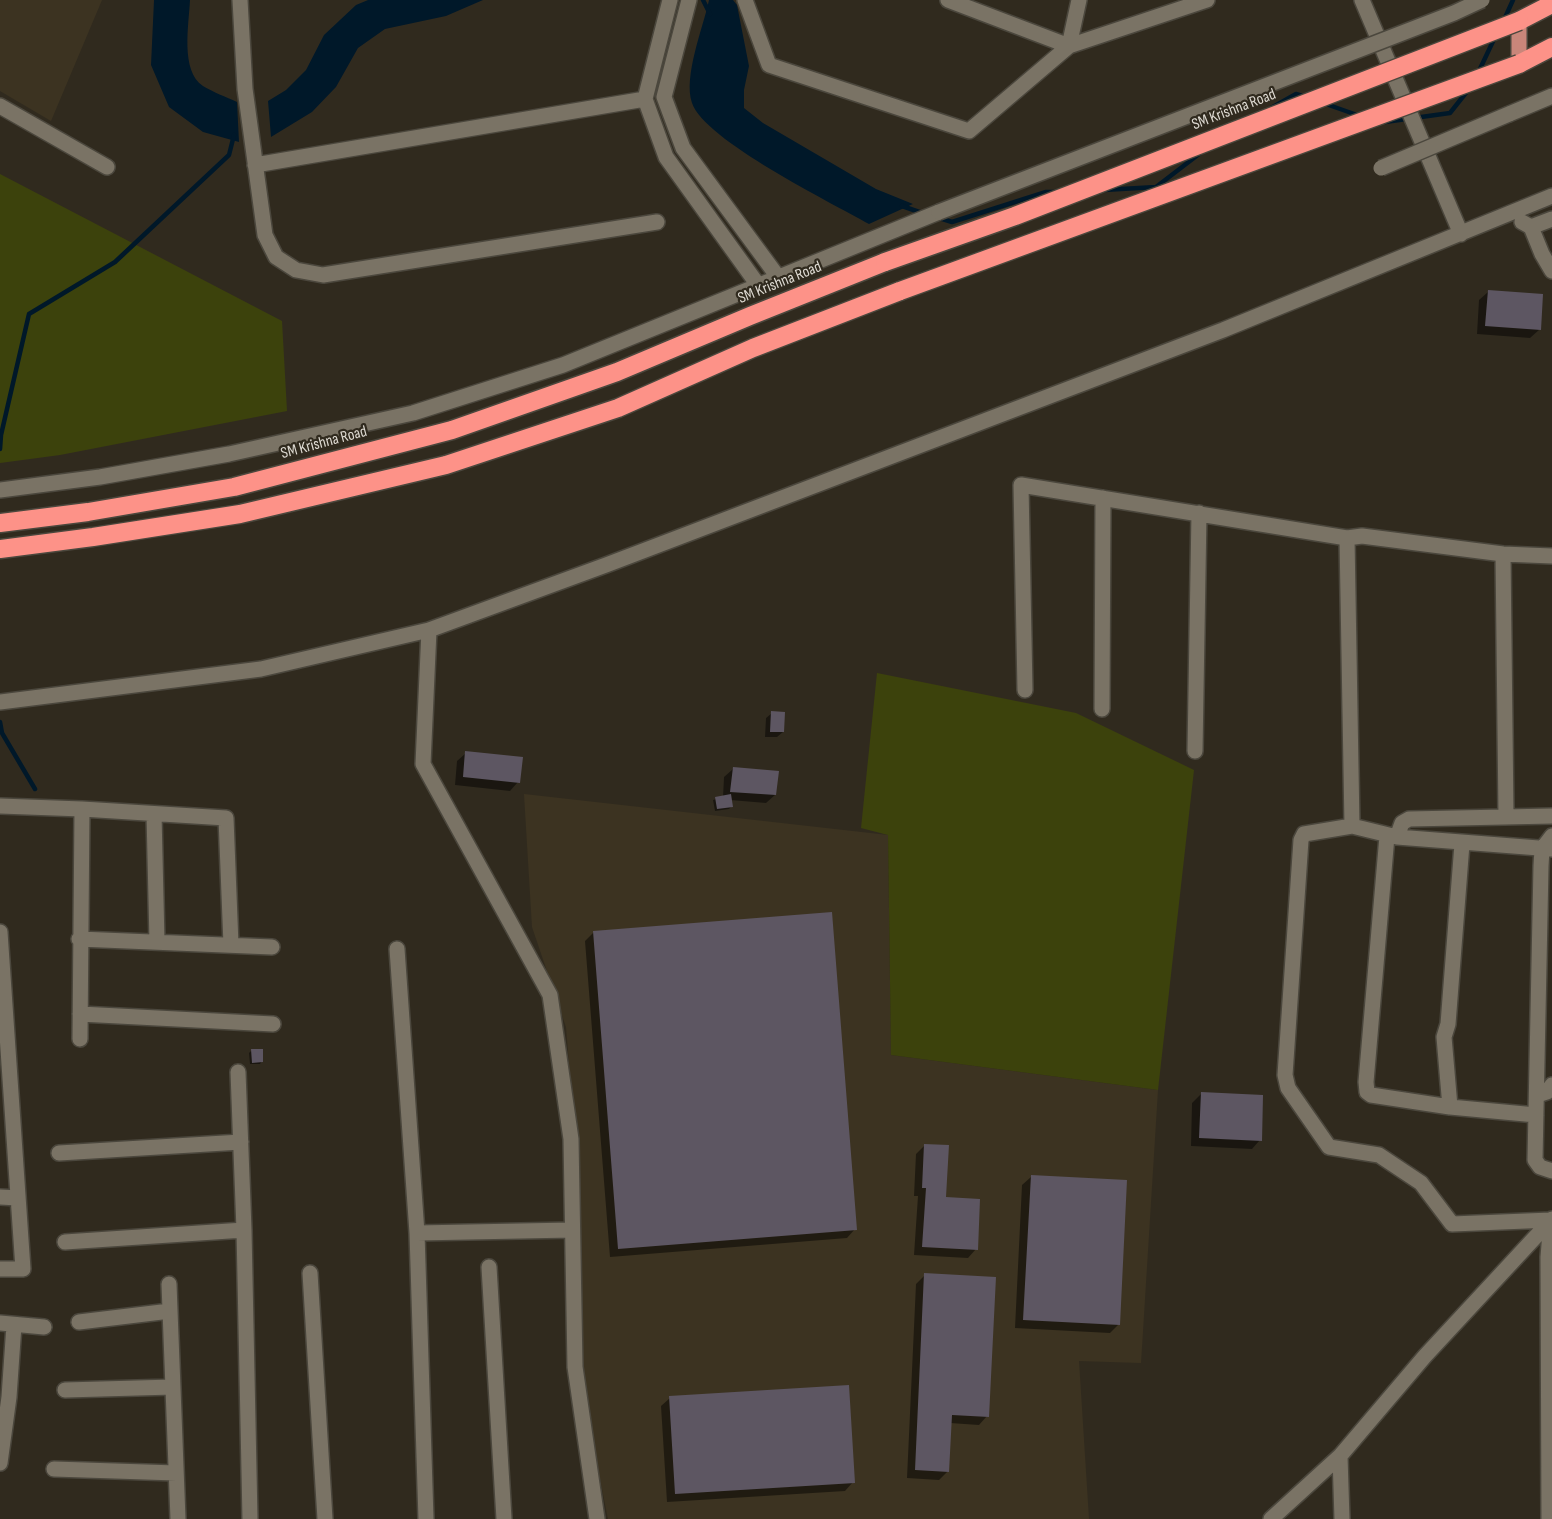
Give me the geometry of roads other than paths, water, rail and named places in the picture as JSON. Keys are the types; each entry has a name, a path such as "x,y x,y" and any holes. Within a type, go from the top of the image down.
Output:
{"highway":[{"name":"SM Krishna Road","path":"0,522 88,512 234,487 452,430 617,372 885,262 1015,216 1519,21 1552,4"},
{"path":"0,549 240,514 447,465 618,408 753,348 900,291 1518,64 1552,47"}],"main road":[{"path":"1518,64 1519,21"}],"street":[{"path":"240,0 245,89 265,235 276,257 296,270 323,275 657,222"},
{"path":"670,0 645,99 666,157 758,285"},
{"path":"689,0 664,98 683,148 777,277"},
{"path":"745,0 769,65 969,131 1069,46 1207,0"},
{"path":"948,0 1069,46"},
{"path":"1069,46 1079,0"},
{"path":"1362,0 1461,234"},
{"name":"SM Krishna Road","path":"0,490 100,477 229,454 413,413 563,365 921,219 1443,18 1482,0"},
{"path":"1381,168 1552,96"},
{"path":"255,165 645,99"},
{"path":"0,106 107,167"},
{"path":"0,702 261,669 429,630 606,565 1222,330 1552,196"},
{"path":"1508,214 1531,227 1542,254 1552,270"},
{"path":"1531,227 1552,219"},
{"path":"1025,690 1022,485 1347,537 1362,536 1503,554 1552,556"},
{"path":"1102,709 1103,498"},
{"path":"1195,751 1199,513"},
{"path":"1347,537 1352,826"},
{"path":"1503,554 1506,816"},
{"path":"429,630 423,764 550,995 571,1139 575,1367 597,1519"},
{"path":"0,806 226,818 231,945"},
{"path":"80,1039 82,809"},
{"path":"154,813 157,942"},
{"path":"1536,1115 1450,1107 1371,1095 1365,1088 1392,837 1402,822 1409,819 1552,816"},
{"path":"1547,849 1392,837 1352,826 1308,832 1302,836 1285,1075 1288,1088 1329,1147 1379,1155 1421,1183 1452,1224 1552,1219"},
{"path":"1552,836 1547,849 1535,1160 1540,1167 1552,1171"},
{"path":"1450,1107 1444,1037 1448,1024 1462,844"},
{"path":"0,932 6,1109 18,1198 23,1269 0,1269"},
{"path":"80,939 272,946"},
{"path":"397,949 417,1233 426,1519"},
{"path":"80,1014 273,1024"},
{"path":"238,1072 250,1519"},
{"path":"1538,1095 1547,1092 1552,1085"},
{"path":"59,1153 241,1142"},
{"path":"0,1197 18,1198"},
{"path":"1549,1519 1552,1219"},
{"path":"1271,1519 1340,1456 1425,1356 1552,1219"},
{"path":"65,1242 244,1230"},
{"path":"417,1233 572,1230"},
{"path":"489,1268 504,1519"},
{"path":"310,1274 325,1519"},
{"path":"169,1284 178,1519"},
{"path":"79,1322 170,1311"},
{"path":"0,1463 7,1324 44,1327"},
{"path":"65,1390 173,1387"},
{"path":"1340,1456 1342,1519"},
{"path":"54,1469 176,1473"}],"water":[{"path":"154,0 190,0 188,46 191,70 203,86 237,102 239,142 203,132 169,107 151,65"},
{"path":"368,0 483,0 446,16 385,29 358,48 336,87 312,112 271,137 268,101 286,90 306,70 324,35 356,5"},
{"path":"709,0 733,0 737,5 749,66 744,90 744,108 763,123 876,189 913,204 869,224 771,170 720,135 702,118 692,103 690,80"}],"waterway":[{"path":"703,0 710,14"},
{"path":"1503,22 1513,0"},
{"path":"1478,73 1496,35"},
{"path":"1385,122 1450,113 1469,89"},
{"path":"1271,108 1296,94 1306,97"},
{"path":"1323,103 1360,116"},
{"path":"0,449 1,435 29,314 115,262 229,155 234,135"},
{"path":"1104,190 1156,187 1203,151"},
{"path":"936,217 952,222 1046,192 1057,192"},
{"path":"902,206 925,214"},
{"path":"0,722 2,733 35,789"}]}
